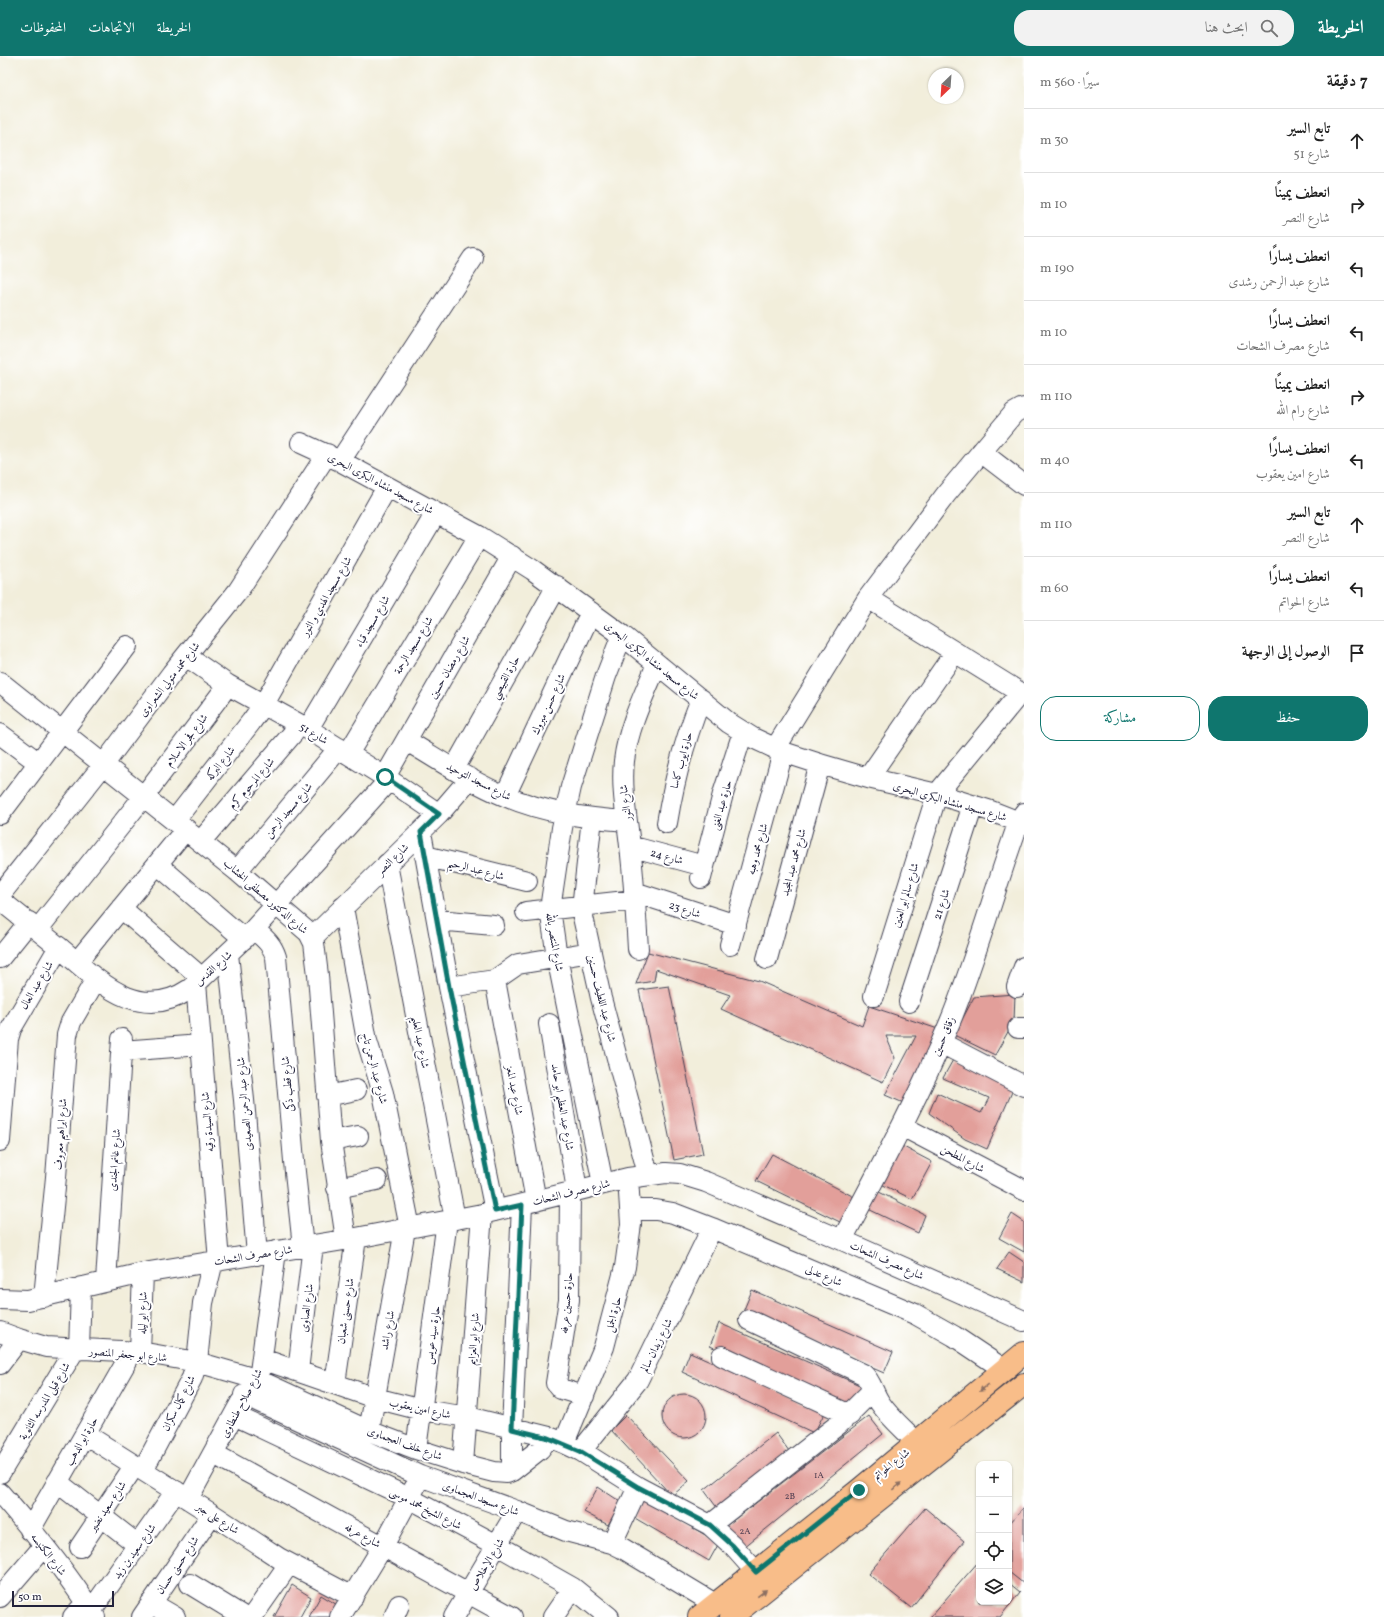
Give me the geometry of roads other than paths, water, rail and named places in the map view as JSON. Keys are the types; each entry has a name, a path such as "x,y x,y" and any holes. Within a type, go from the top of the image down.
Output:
{"main road":[{"name":"شارع الحواتم","path":"865,1498 917,1442 1024,1353"},
{"name":"شارع الحواتم","path":"715,1613 865,1498 1024,1384"},
{"name":"شارع الحواتم","path":"715,1613 756,1572 842,1516"}],"street":[{"name":"شارع محمد متولي الشعراوى","path":"2,889 104,764 186,656 238,591 473,258"},
{"name":"شارع محمد وهبه","path":"730,945 779,751 868,598 947,493 1014,413 1024,408"},
{"name":"شارع مسجد منشاه البكرى البحرى","path":"301,443 333,458 436,512 512,556 556,586 622,635 729,723 779,751 868,778 936,794 1022,819"},
{"path":"981,452 1024,485"},
{"name":"شارع مسجد الهدي و النور","path":"264,704 387,487"},
{"name":"شارع مسجد قباء","path":"304,727 436,512"},
{"name":"شارع مسجد الرحمة","path":"343,751 479,536"},
{"name":"شارع رمضان حسين","path":"387,778 512,556"},
{"name":"حارة القبيصي","path":"462,774 556,586"},
{"path":"868,598 1022,694 936,794"},
{"name":"شارع حسن مبروك","path":"505,796 591,612"},
{"name":"شارع المنتصر بالله","path":"603,1184 557,957 550,909 564,814 571,787 606,676 622,635"},
{"path":"0,814 127,646"},
{"path":"868,778 955,652"},
{"name":"شارع 51","path":"186,656 228,685 304,727 387,778 439,814"},
{"name":"شارع النور","path":"638,949 630,846 622,780 624,759 638,708 658,664"},
{"name":"شارع الدكتور مصطفى الخشاب","path":"0,682 238,871 305,928 312,938 321,1000 327,1096 337,1188 351,1238"},
{"name":"شارع فجر الاسلام","path":"0,958 33,926 144,796 228,685"},
{"name":"حارة ايوب كاسا","path":"667,823 677,772 691,723 701,699"},
{"name":"شارع البركه","path":"187,830 264,704"},
{"name":"شارع المرحوم كرم","path":"187,830 304,727"},
{"name":"حارة عبد الغنى","path":"703,872 724,794 743,732"},
{"path":"0,734 39,762"},
{"name":"شارع مسجد التوحيد","path":"407,741 462,774 505,796 564,814 627,821"},
{"name":"شارع مسجد الرحمن","path":"238,871 343,751"},
{"name":"شارع محمد عبد المجيد","path":"767,959 820,764"},
{"name":"شارع النصر","path":"312,938 439,814 462,774"},
{"name":"شارع القدس","path":"2,889 33,926 96,979 127,998 140,1002 154,1003 167,1000 180,996 249,934 278,904 387,778"},
{"name":"شارع سالم ابو العنين","path":"874,996 936,794"},
{"name":"شارع 21","path":"909,1002 973,806"},
{"name":"شارع عبد اللطيف حسنين","path":"592,818 583,917 601,998 648,1174"},
{"name":"زقاق حسين","path":"842,1240 902,1126 941,1044 1022,819"},
{"path":"76,962 187,830"},
{"name":"شارع ابو العزايم","path":"421,832 489,1213 463,1464"},
{"name":"شارع 24","path":"630,846 703,872"},
{"name":"شارع عبد الرحيم","path":"425,856 527,881"},
{"name":"شارع قطب ذكى","path":"157,864 249,934 268,942 273,949 276,957 295,1172 308,1246"},
{"name":"شارع عبد العليم","path":"387,864 451,1220"},
{"path":"526,912 583,906 634,896"},
{"name":"شارع 23","path":"634,896 736,925"},
{"name":"شارع عبد الرحمن تاج","path":"343,907 367,1041 383,1093 408,1228"},
{"path":"121,908 199,980"},
{"path":"437,920 494,925"},
{"name":"شارع عبد العال","path":"0,1141 8,1039 11,1029 59,947"},
{"path":"449,987 494,980 518,964 591,952"},
{"name":"شارع عبد الرحمن الصعيدى","path":"228,954 244,1100 257,1255"},
{"path":"1017,987 1024,967"},
{"name":"شارع ابراهيم معروف","path":"44,1297 56,1177 67,1035 71,1022 96,979"},
{"name":"شارع السيدة رقيه","path":"199,980 201,1045 216,1261"},
{"name":"شارع عبد المعز","path":"494,980 529,1203 512,1429 512,1471"},
{"name":"شارع عبد العظيم ابو حامد","path":"549,1024 574,1191"},
{"path":"941,1044 1024,1086"},
{"name":"شارع غانم الجندى","path":"106,1281 121,1045 201,1045"},
{"path":"327,1096 356,1090"},
{"name":"شارع المطحن","path":"902,1126 1024,1190"},
{"path":"331,1141 358,1136"},
{"name":"شارع مصرف الشحات","path":"0,1299 28,1300 143,1273 257,1255 489,1213 628,1178 648,1174 666,1173 693,1178 842,1240 1024,1321"},
{"name":"حارة الجمل","path":"564,1444 604,1347 625,1267 630,1239 631,1210 628,1178"},
{"path":"337,1188 377,1180"},
{"name":"حارة حسين عرفه","path":"574,1191 569,1300 556,1383 561,1389 584,1396"},
{"name":"شارع عدلى","path":"631,1210 665,1211 712,1228 915,1314 954,1336 1005,1370"},
{"name":"حارة سيد عويس","path":"416,1449 451,1220"},
{"name":"شارع راشد","path":"369,1431 408,1228"},
{"name":"شارع زيدان سالم","path":"564,1444 638,1380 712,1228"},
{"name":"شارع حسنى شعبان","path":"335,1384 351,1238"},
{"name":"شارع الصاوى","path":"298,1371 308,1246"},
{"name":"شارع صلاح طنطاوى","path":"182,1495 214,1454 244,1395 260,1372 276,1251"},
{"name":"شارع كمال سكران","path":"139,1468 189,1386 198,1362 203,1303 216,1261"},
{"name":"شارع ابو ليله","path":"136,1352 143,1273"},
{"path":"77,1350 81,1287"},
{"path":"749,1320 869,1378 873,1390 881,1405 917,1442"},
{"name":"شارع ابو جعفر المنصور","path":"0,1332 19,1340 46,1347 77,1350 136,1352 198,1362 256,1379"},
{"path":"0,1364 19,1340"},
{"name":"شارع قبلى المدرسه الثانوية","path":"0,1473 77,1350"},
{"name":"حارة ابو الدهب","path":"30,1530 85,1434 136,1352"},
{"path":"722,1356 850,1415"},
{"name":"شارع امين يعقوب","path":"262,1359 375,1398 422,1410 468,1418 564,1444"},
{"name":"شارع خلف العجماوى","path":"256,1379 369,1431 416,1449 494,1472 507,1473 512,1471"},
{"path":"710,1525 850,1415 873,1390"},
{"name":"شارع مسجد العجماوى","path":"244,1395 420,1476 518,1511 566,1531 612,1544 636,1555 715,1613"},
{"name":"شارع الشيخ محمد موسى","path":"234,1414 409,1498 497,1545 573,1588 609,1617"},
{"name":"شارع على جبر","path":"85,1434 289,1564 353,1597"},
{"path":"512,1471 540,1449 564,1444 638,1487 710,1525 732,1545 756,1572"},
{"name":"شارع عرفه","path":"214,1454 512,1617"},
{"name":"شارع سعيد نضير","path":"80,1547 100,1516 139,1468"},
{"path":"340,1617 383,1546 420,1476"},
{"path":"57,1482 138,1545"},
{"path":"612,1544 638,1487"},
{"name":"شارع سعيد بن زيد","path":"86,1612 138,1545 182,1495"},
{"name":"شارع الكنيسه","path":"3,1501 44,1546 86,1612"},
{"name":"شارع الإخلاص","path":"454,1617 518,1511"},
{"name":"شارع حسنى حسان","path":"146,1610 212,1514"},
{"path":"0,1597 44,1546"},
{"path":"252,1617 289,1564"},
{"path":"190,1584 244,1617"},
{"path":"553,1617 573,1588"},
{"path":"146,1610 175,1617"}]}
